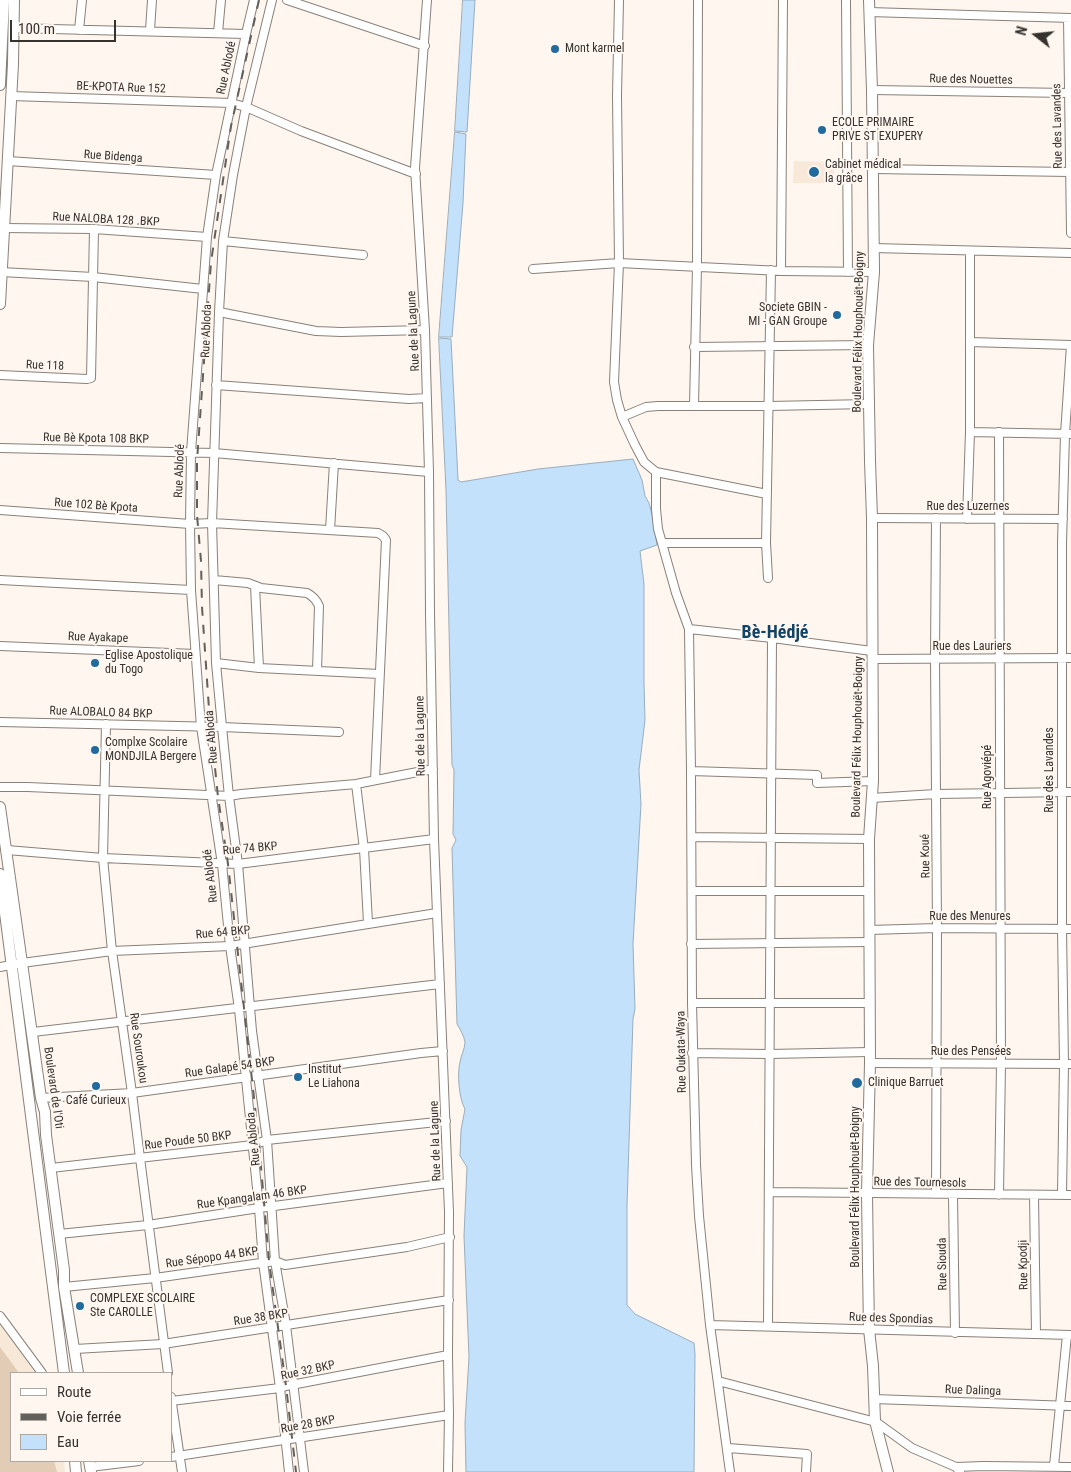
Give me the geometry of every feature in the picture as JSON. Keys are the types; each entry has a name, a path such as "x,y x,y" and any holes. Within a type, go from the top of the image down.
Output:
{"main road":[{"path":"0,86 1,22 4,0"},
{"path":"0,304 4,228 3,194 8,161 14,0"},
{"name":"Boulevard Félix Houphouët-Boigny","path":"869,0 874,272 868,345 872,518 873,781 869,891 870,1063 867,1193 869,1328 873,1366 875,1421 888,1472"},
{"name":"Boulevard de l'Oti","path":"0,807 2,830 7,850 5,899 11,965 64,1372"},
{"name":"Boulevard de l'Oti","path":"0,874 22,963 33,1032 60,1234 64,1287 78,1372"}],"street":[{"path":"79,30 82,0"},
{"path":"150,30 152,0"},
{"path":"218,33 221,0"},
{"name":"Rue Ablodé","path":"254,0 216,174 208,237 191,452 191,590 201,727 222,864 230,946 239,1009 263,1262 289,1472"},
{"name":"Rue Abloda","path":"272,0 246,107 223,241 212,523 216,663 222,727 238,864 250,1007 267,1140 275,1261 286,1325 304,1472"},
{"path":"287,0 425,46"},
{"name":"Rue de la Lagune","path":"427,0 416,174 425,330 434,839 450,1237 449,1415 446,1472"},
{"path":"619,0 617,96 619,263 614,382 622,417 644,462 656,472 767,494"},
{"path":"694,406 697,266 698,0"},
{"path":"781,271 783,0"},
{"path":"846,0 848,272"},
{"path":"869,12 1069,18"},
{"name":"Rue des Lavandes","path":"1069,18 1071,233"},
{"path":"12,28 150,30 246,34"},
{"name":"Rue des Nouettes","path":"872,90 1069,93"},
{"name":"BE-KPOTA Rue 152","path":"11,96 231,103 246,107 301,131 416,174"},
{"name":"Rue Bidenga","path":"8,161 216,174"},
{"path":"873,169 1070,172"},
{"name":"Rue NALOBA 128 .BKP","path":"4,228 94,229 208,237"},
{"path":"93,277 94,229"},
{"path":"223,241 363,255"},
{"path":"873,248 1071,253"},
{"path":"967,519 970,432 970,251"},
{"path":"533,269 619,263 781,271 874,272"},
{"path":"768,578 766,543 771,270"},
{"path":"1,272 93,277 203,289"},
{"name":"Rue 118","path":"0,376 91,378 93,277"},
{"path":"219,312 316,332 425,330"},
{"path":"970,342 1071,345"},
{"path":"694,347 868,345"},
{"name":"Rue des Lavandes","path":"1062,1195 1068,1064 1062,929 1062,551 1071,345"},
{"path":"216,385 409,399 427,398"},
{"path":"622,417 650,406 869,404"},
{"path":"970,432 1068,434"},
{"name":"Rue Agoviépé","path":"999,432 1001,1064 999,1195"},
{"name":"Rue Bè Kpota 108 BKP","path":"0,448 214,453 429,472"},
{"path":"330,530 334,463"},
{"name":"Rue Oukata-Waya","path":"656,472 658,529 676,593 689,629 692,771 692,1053 699,1216 710,1325 730,1472"},
{"name":"Rue 102 Bè Kpota","path":"0,510 190,524 212,523 378,533 386,540 379,674"},
{"name":"Rue des Luzernes","path":"872,518 1063,519"},
{"name":"Rue Koué","path":"936,518 936,1194"},
{"path":"662,543 766,543"},
{"path":"0,580 191,590"},
{"path":"214,580 248,583 261,588 312,595 319,606 318,671"},
{"path":"255,586 259,668"},
{"name":"Rue des Lauriers","path":"689,629 772,638 872,655 935,658 1071,658"},
{"path":"768,1326 772,638"},
{"name":"Rue Ayakape","path":"0,646 196,654"},
{"path":"216,663 259,668 379,674 375,780"},
{"name":"Rue ALOBALO 84 BKP","path":"0,722 222,727 339,732"},
{"name":"Rue Souroukou","path":"106,724 103,858 112,951 123,1021 168,1372"},
{"path":"0,787 229,796 356,784 433,769"},
{"path":"692,771 818,776 817,784 873,781"},
{"path":"356,784 364,849 368,923"},
{"path":"871,798 936,794 1071,792"},
{"path":"692,836 870,838"},
{"name":"Rue 74 BKP","path":"7,850 103,858 238,864 434,839"},
{"path":"692,891 869,891"},
{"name":"Rue 64 BKP","path":"0,968 22,963 112,951 230,946 437,913"},
{"name":"Rue des Menures","path":"869,930 937,928 1071,929"},
{"path":"691,944 869,942"},
{"path":"33,1032 440,984"},
{"path":"692,1003 869,1003"},
{"name":"Rue Galapé 54 BKP","path":"41,1098 132,1093 443,1051"},
{"path":"692,1053 870,1052"},
{"name":"Rue des Pensées","path":"870,1063 1068,1064"},
{"name":"Rue Poude 50 BKP","path":"51,1168 252,1145 267,1140 446,1120"},
{"name":"Rue Kpangalam 46 BKP","path":"60,1234 148,1225 272,1206 448,1183"},
{"name":"Rue des Tournesols","path":"769,1192 1071,1195"},
{"name":"Rue Siouda","path":"953,1195 955,1332"},
{"name":"Rue Kpodji","path":"1034,1195 1036,1334"},
{"name":"Rue Sépopo 44 BKP","path":"64,1287 155,1278 263,1262 275,1261 285,1265 407,1247 450,1237"},
{"name":"Rue 38 BKP","path":"75,1349 163,1344 449,1300"},
{"path":"0,1316 41,1372"},
{"name":"Rue des Spondias","path":"710,1325 1069,1335"},
{"path":"1054,1466 1069,1335"},
{"name":"Rue 32 BKP","path":"172,1400 280,1388 448,1355"},
{"path":"718,1381 876,1422 912,1448 958,1469 983,1466 1071,1467"},
{"name":"Rue Dalinga","path":"874,1398 1071,1406"},
{"path":"172,1414 175,1457 182,1472"},
{"name":"Rue 28 BKP","path":"175,1457 449,1415"},
{"path":"728,1448 807,1454 806,1472"},
{"path":"90,1466 129,1462"}],"shaded area":[{"name":"Cabinet médical la grâce","path":"794,161 834,162 834,183 793,183"},
{"path":"0,1324 34,1372 10,1372 10,1462 64,1462 65,1472 0,1472"},
{"path":"0,1347 18,1372 10,1372 10,1462 54,1462 57,1472 0,1472"}],"water":[{"path":"463,0 475,0 467,132 455,131"},
{"path":"455,132 466,134 463,203 452,337 439,337"},
{"path":"439,338 451,339 458,480 461,482 538,469 633,459 642,480 645,496 653,518 657,545 640,551 644,584 645,720 639,770 641,804 633,944 635,1009 633,1019 627,1205 627,1305 635,1314 694,1343 694,1472 466,1472 465,1423 469,1357 464,1236 467,1167 460,1156 461,1130 465,1109 461,1099 459,1080 459,1067 465,1042 457,1024 452,848 456,840 453,834 454,770 452,765 446,490"}],"railway":[{"path":"259,0 231,126 211,262 197,461 197,515 209,709 218,797 228,864 259,1143 269,1261 296,1472"}],"place":[{"name":"Mont karmel","path":"555,49"},
{"name":"ECOLE PRIMAIRE PRIVE ST EXUPERY","path":"822,130"},
{"name":"Cabinet médical la grâce","path":"814,172"},
{"name":"Societe GBIN - MI - GAN Groupe","path":"837,315"},
{"name":"Eglise Apostolique du Togo","path":"95,663"},
{"name":"Complxe Scolaire MONDJILA Bergere","path":"95,750"},
{"name":"Institut Le Liahona","path":"298,1077"},
{"name":"Clinique Barruet","path":"857,1083"},
{"name":"Café Curieux","path":"96,1086"},
{"name":"COMPLEXE SCOLAIRE Ste CAROLLE","path":"80,1306"}],"district":[{"name":"Bè-Hédjé","path":"775,633"}]}
